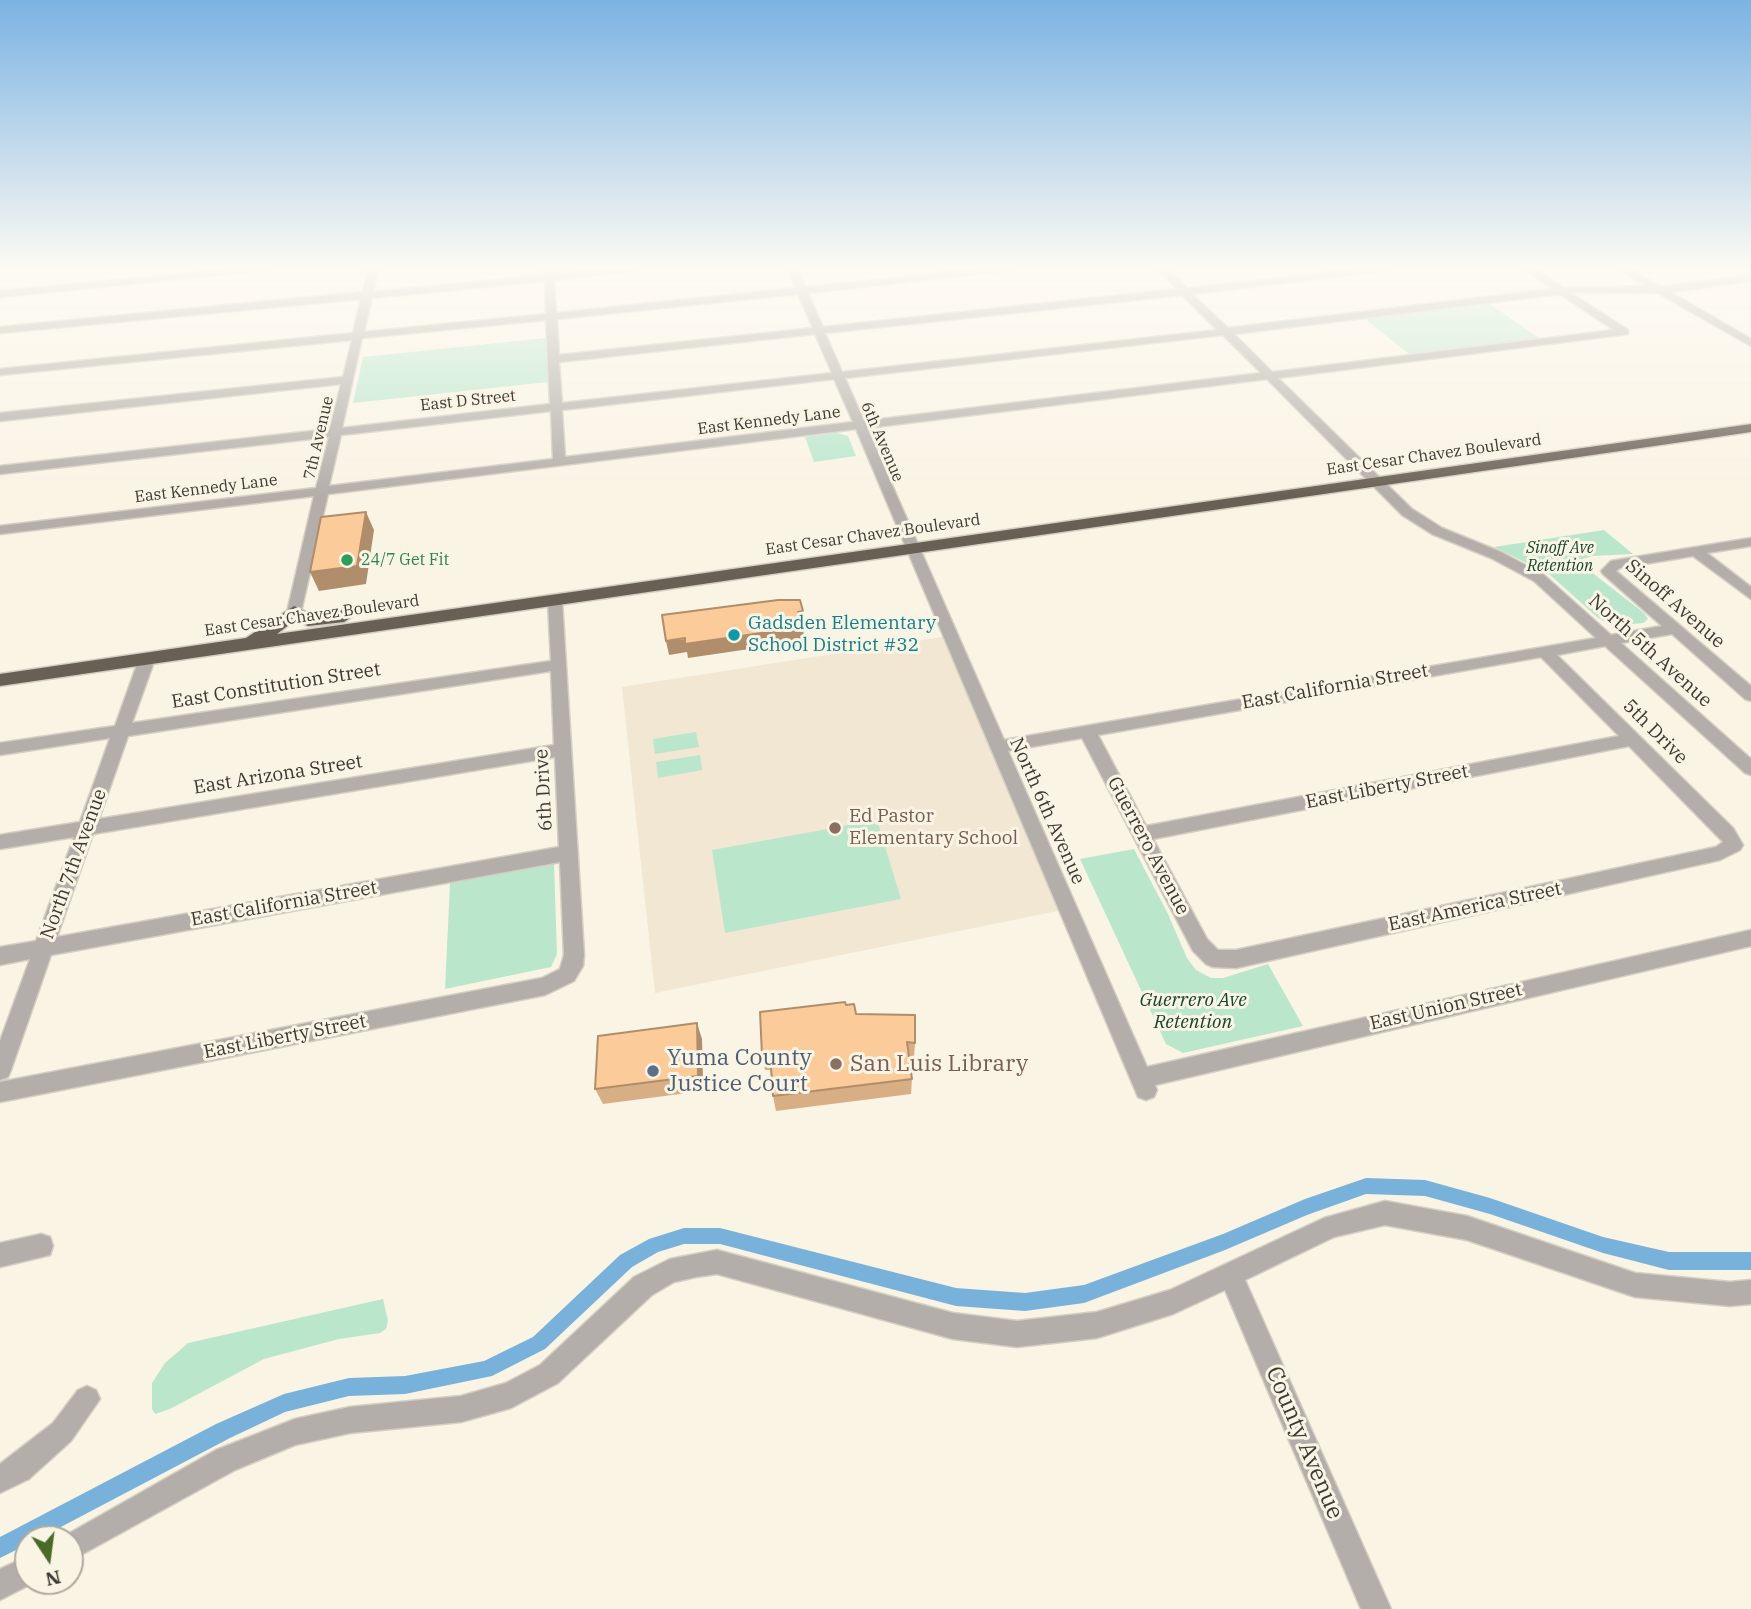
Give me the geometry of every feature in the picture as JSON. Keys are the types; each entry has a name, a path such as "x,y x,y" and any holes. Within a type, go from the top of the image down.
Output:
{"highway":[{"name":"East Cesar Chavez Boulevard","path":"0,680 1751,428"},
{"path":"236,646 266,635 294,612 308,620 402,608 461,614"}],"street":[{"path":"0,372 261,345"},
{"name":"7th Avenue","path":"294,612 357,345"},
{"path":"553,345 559,462"},
{"path":"554,359 681,345"},
{"name":"6th Avenue","path":"824,345 911,549"},
{"name":"East D Street","path":"0,470 1099,345"},
{"name":"North 5th Avenue","path":"1237,345 1407,512 1437,531 1496,555 1539,578 1751,769"},
{"name":"East Kennedy Lane","path":"0,530 1521,345"},
{"path":"0,418 348,380"},
{"path":"1696,551 1751,542"},
{"name":"North 6th Avenue","path":"911,549 1143,1084"},
{"path":"1696,551 1751,594"},
{"name":"Sinoff Avenue","path":"1696,551 1616,564 1608,568 1613,577 1751,695"},
{"name":"6th Drive","path":"555,600 574,955 573,966 567,975"},
{"name":"East California Street","path":"997,747 1674,629"},
{"name":"5th Drive","path":"1544,651 1727,833 1734,845"},
{"name":"North 7th Avenue","path":"0,1070 148,659"},
{"name":"East Constitution Street","path":"0,749 558,665"},
{"name":"Guerrero Avenue","path":"1087,731 1200,945 1213,958"},
{"name":"East Liberty Street","path":"1142,834 1633,739"},
{"name":"East Arizona Street","path":"0,842 563,750"},
{"name":"East America Street","path":"1213,958 1236,959 1720,853 1734,845"},
{"name":"East California Street","path":"0,956 568,853"},
{"name":"East Union Street","path":"1143,1084 1751,938"},
{"name":"East Liberty Street","path":"0,1093 545,986 567,975"},
{"path":"84,1539 226,1460 295,1432 350,1420 451,1410 511,1395 550,1374 643,1286 670,1271 696,1265 717,1262 953,1326 1017,1334 1097,1325 1173,1302 1332,1226 1385,1213 1468,1228 1635,1285 1730,1294 1751,1292"},
{"path":"0,1255 41,1246"},
{"name":"County Avenue","path":"1231,1276 1376,1609"},
{"path":"0,1479 19,1469 62,1432 87,1399"}],"shaded area":[{"name":"Ed Pastor Elementary School","path":"948,636 1067,909 655,993 622,687"}],"green space":[{"path":"478,345 546,345 548,382 353,403 363,357"},
{"path":"1398,345 1481,345 1409,354"},
{"path":"837,433 848,436 856,456 814,462 805,437"},
{"name":"Sinoff Ave Retention","path":"1604,530 1633,554 1592,556 1583,559 1581,564 1644,613 1648,619 1643,623 1612,626 1597,617 1549,574 1494,547"},
{"path":"696,732 699,747 655,754 653,739"},
{"path":"700,755 702,770 658,778 656,762"},
{"path":"877,820 901,899 725,933 712,850"},
{"name":"Guerrero Ave Retention","path":"1134,849 1168,914 1187,958 1196,970 1211,978 1223,978 1268,964 1303,1026 1183,1053 1166,1044 1080,859"},
{"path":"554,864 557,954 551,967 445,989 450,883"},
{"path":"383,1299 388,1321 386,1329 380,1333 339,1339 264,1359 170,1409 155,1414 152,1409 152,1383 165,1363 188,1343"}],"building":[{"path":"366,512 357,566 310,572 321,517"},
{"path":"778,600 800,600 803,611 798,612 803,627 685,644 685,638 666,641 662,615"},
{"name":"San Luis Library","path":"845,1002 846,1005 854,1004 856,1014 915,1015 915,1043 907,1042 912,1079 773,1096 770,1054 762,1055 760,1012"},
{"name":"Yuma County Justice Court","path":"697,1023 698,1076 595,1089 598,1036"}],"waterway":[{"path":"0,1548 223,1431 284,1403 349,1387 405,1385 486,1370 539,1343 626,1261 655,1245 684,1236 720,1236 956,1297 1025,1302 1084,1294 1225,1242 1305,1207 1366,1186 1425,1188 1490,1206 1603,1245 1669,1261 1751,1261"}],"place":[{"name":"24/7 Get Fit","path":"347,560"},
{"name":"Gadsden Elementary School District #32","path":"734,635"},
{"name":"Ed Pastor Elementary School","path":"835,828"},
{"name":"San Luis Library","path":"836,1064"},
{"name":"Yuma County Justice Court","path":"653,1071"}]}
